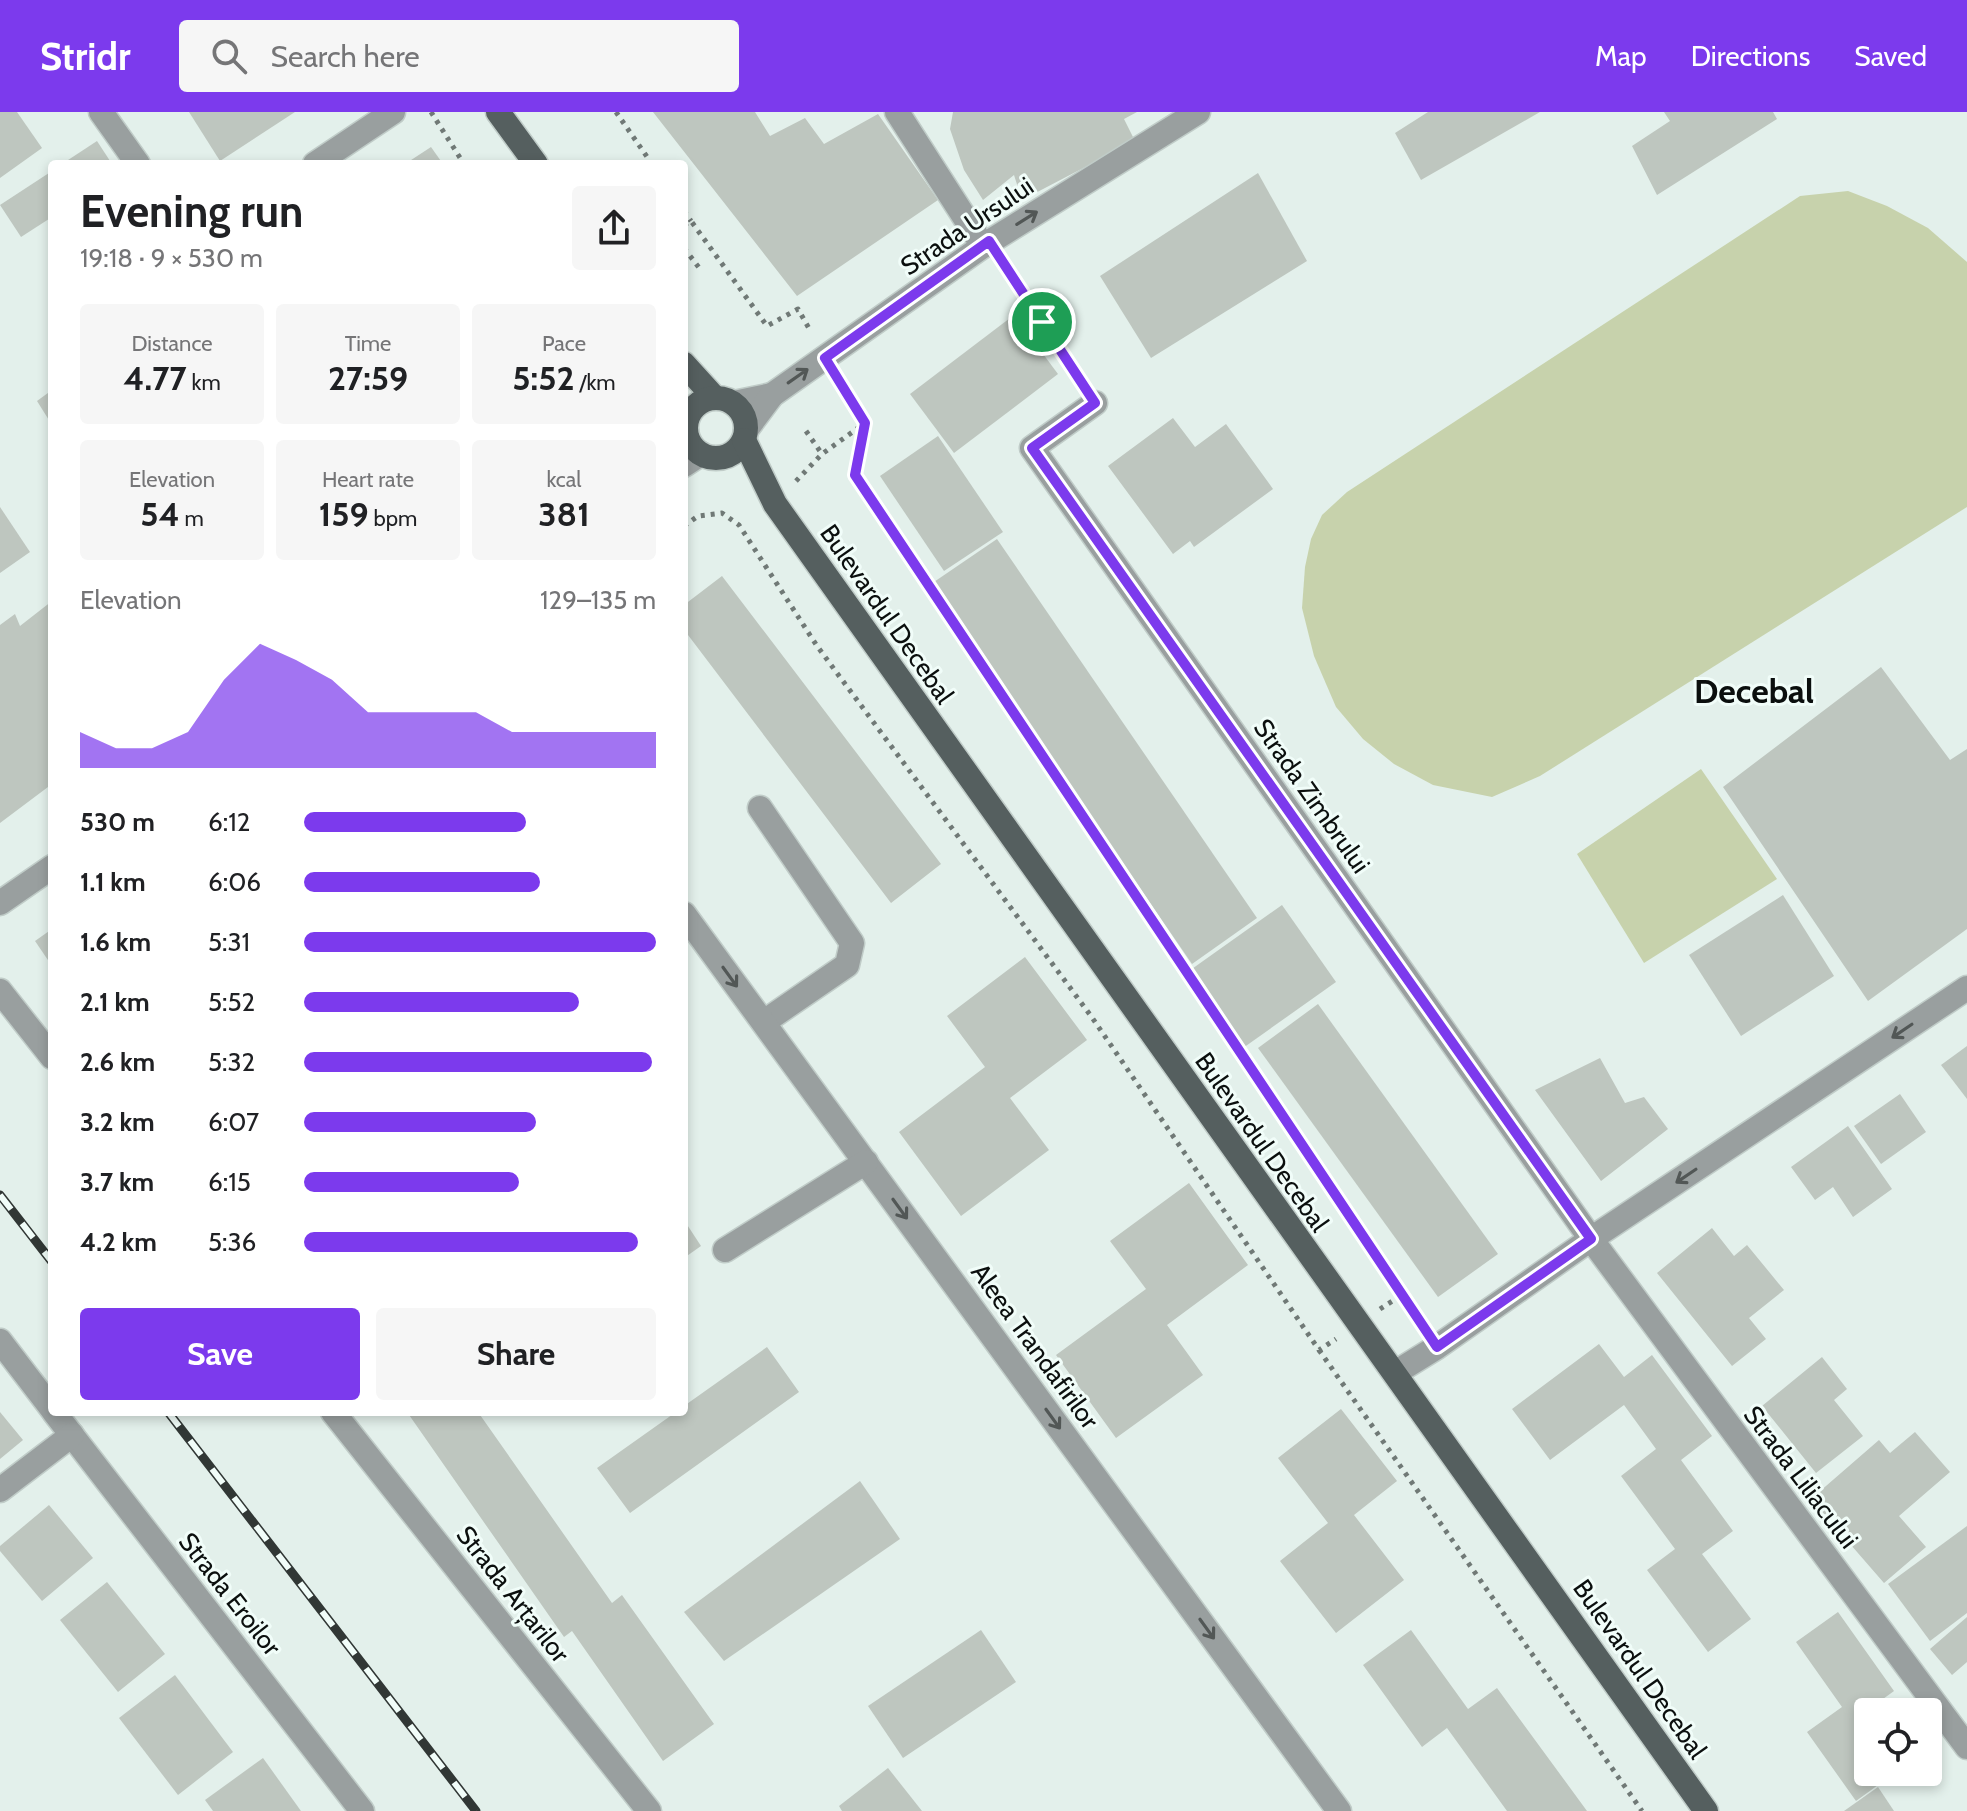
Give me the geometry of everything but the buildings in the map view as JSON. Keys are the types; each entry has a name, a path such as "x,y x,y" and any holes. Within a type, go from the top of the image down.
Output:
{"main road":[{"path":"498,112 533,160"},
{"name":"Bulevardul Decebal","path":"688,368 741,411 745,420 745,435 775,504 1706,1811"},
{"name":"Bulevardul Decebal","path":"688,415 705,399 724,400"},
{"path":"702,459 730,455 738,449 745,435"},
{"name":"Bulevardul Decebal","path":"688,440 702,459 775,504"}],"street":[{"path":"101,112 135,160"},
{"path":"321,160 393,112"},
{"path":"897,112 986,244"},
{"name":"Strada Ursului","path":"745,435 772,395 986,244 1198,112"},
{"name":"Strada Ursului","path":"724,400 772,395"},
{"name":"Strada Zimbrului","path":"1095,403 1032,448 1591,1239"},
{"path":"760,808 852,943 847,965 764,1022"},
{"path":"0,903 48,870"},
{"name":"Aleea Trandafirilor","path":"688,919 1339,1811"},
{"path":"1395,1373 1967,988"},
{"path":"0,991 48,1052"},
{"path":"725,1250 866,1162"},
{"name":"Strada Liliacului","path":"1591,1239 1967,1747"},
{"name":"Strada Eroilor","path":"0,1341 48,1403"},
{"name":"Strada Eroilor","path":"58,1416 348,1806"},
{"name":"Strada Arțarilor","path":"336,1416 649,1811"},
{"path":"0,1490 72,1435"}],"path":[{"path":"431,112 461,160"},
{"path":"616,112 649,160"},
{"path":"688,217 767,326 798,309 865,423 855,475 1437,1347"},
{"path":"986,244 1095,403"},
{"path":"688,253 700,269"},
{"path":"806,431 822,454 865,423"},
{"path":"688,523 698,516 722,513 739,525 817,646 1091,1016 1319,1350 1642,1811"},
{"path":"1319,1350 1357,1324"}],"green space":[{"path":"1848,191 1887,206 1928,228 1967,262 1967,507 1540,776 1492,797 1433,785 1394,764 1363,739 1336,707 1314,656 1302,608 1311,539 1322,515 1347,492 1800,196"},
{"path":"1701,769 1777,879 1644,963 1577,854"}],"railway":[{"path":"0,1195 48,1257"},
{"path":"171,1416 476,1811"}],"district":[{"name":"Decebal","path":"1754,691"}],"route":[{"path":"989,241 1042,322 1095,403 1032,448 1591,1239 1437,1347 855,475 865,423 825,358 989,241"}]}
